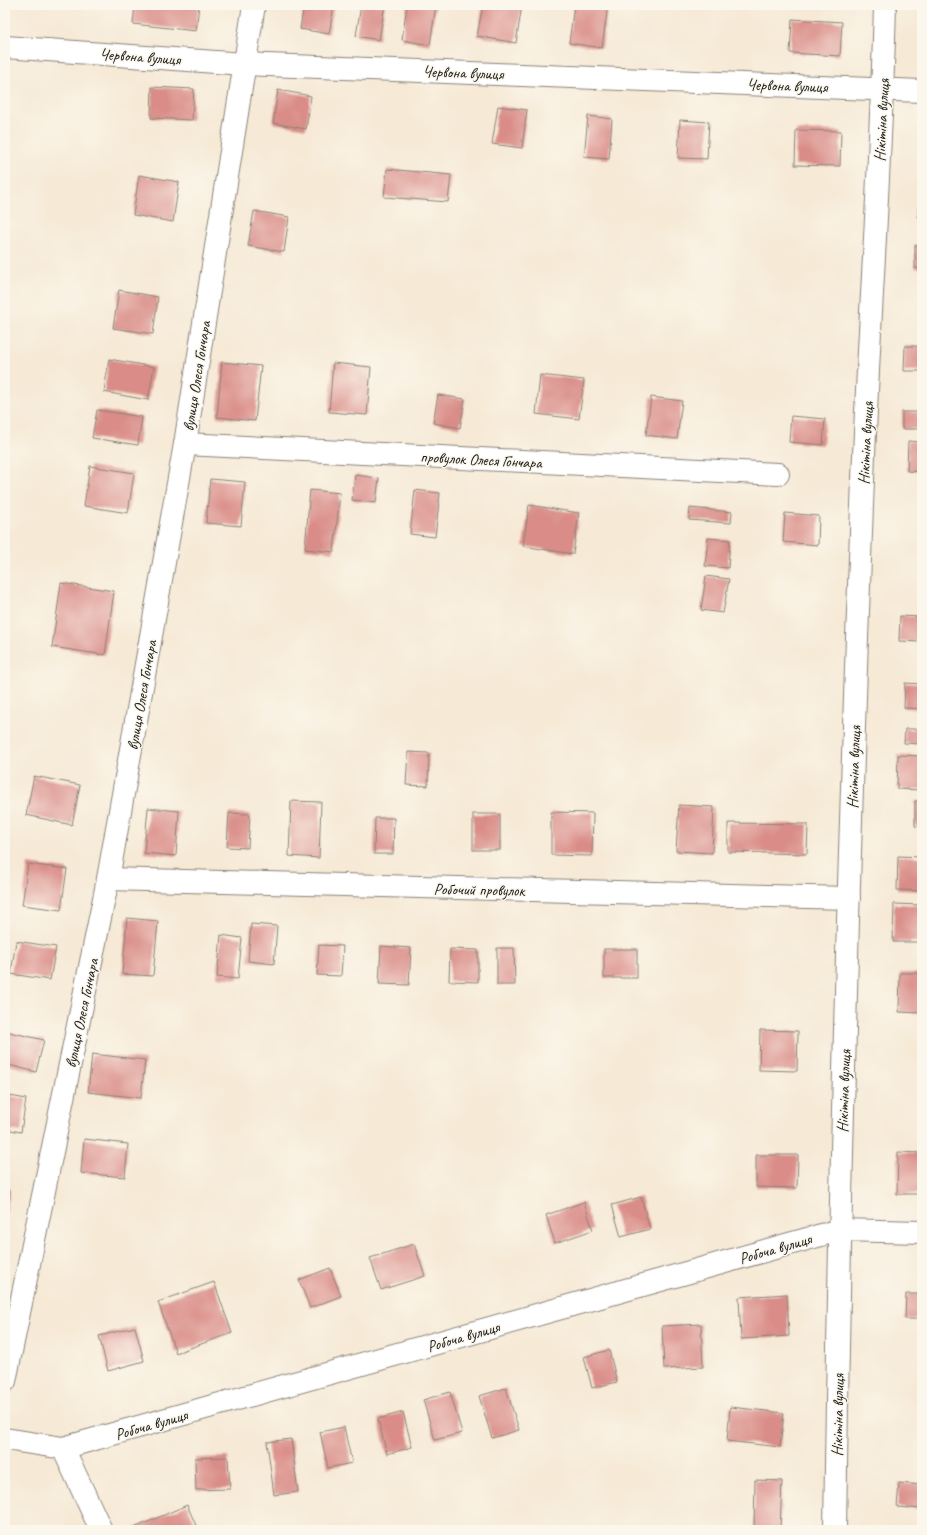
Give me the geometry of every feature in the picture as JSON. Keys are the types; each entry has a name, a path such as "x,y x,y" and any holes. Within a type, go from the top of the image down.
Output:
{"street":[{"name":"вулиця Олеся Гончара","path":"5,1381 108,879 185,444 254,5"},
{"name":"Нікітіна вулиця","path":"835,1530 839,1230 849,898 863,479 883,89 885,5"},
{"name":"Червона вулиця","path":"5,47 244,64 922,91"},
{"name":"провулок Олеся Гончара","path":"185,444 778,474"},
{"name":"Робочий провулок","path":"108,879 849,898"},
{"name":"Робоча вулиця","path":"5,1439 63,1448 839,1230 922,1232"},
{"path":"63,1448 101,1530"}],"building":[{"path":"135,5 199,5 196,31 133,24"},
{"path":"304,5 334,5 329,34 300,29"},
{"path":"361,5 385,5 379,40 356,36"},
{"path":"407,5 436,5 430,45 402,40"},
{"path":"483,5 522,5 516,43 477,36"},
{"path":"574,5 608,5 602,48 569,43"},
{"path":"792,19 842,22 840,56 790,53"},
{"path":"152,87 194,89 192,120 151,118"},
{"path":"278,90 311,96 306,129 273,123"},
{"path":"498,106 527,110 522,148 492,144"},
{"path":"588,116 612,119 609,159 584,157"},
{"path":"680,120 709,122 707,159 678,158"},
{"path":"796,130 841,131 840,166 795,165"},
{"path":"922,135 922,166 920,165"},
{"path":"387,169 451,175 448,202 384,197"},
{"path":"139,175 179,182 173,222 133,215"},
{"path":"919,192 922,193 922,217 918,217"},
{"path":"254,211 289,217 284,252 248,246"},
{"path":"915,245 922,246 922,269 915,268"},
{"path":"119,290 158,297 153,334 113,328"},
{"path":"905,346 922,346 922,371 904,371"},
{"path":"109,359 154,367 148,400 104,392"},
{"path":"222,362 261,366 255,421 217,417"},
{"path":"333,363 371,367 367,415 329,412"},
{"path":"540,375 584,380 579,419 536,414"},
{"path":"438,395 465,399 460,428 433,423"},
{"path":"651,397 682,401 677,439 646,435"},
{"path":"97,410 142,417 138,445 92,438"},
{"path":"902,412 922,412 922,429 902,429"},
{"path":"791,416 825,419 823,445 789,442"},
{"path":"908,441 922,442 922,472 907,471"},
{"path":"90,466 134,473 128,513 84,506"},
{"path":"355,475 379,478 376,503 352,500"},
{"path":"210,479 245,482 241,526 206,523"},
{"path":"310,490 340,493 334,552 305,549"},
{"path":"415,490 440,493 435,537 410,534"},
{"path":"529,505 579,513 573,554 523,546"},
{"path":"690,508 732,512 731,523 689,520"},
{"path":"785,513 819,516 818,545 783,542"},
{"path":"708,538 730,540 728,568 705,566"},
{"path":"706,576 729,579 723,613 701,610"},
{"path":"61,583 114,591 105,655 52,647"},
{"path":"900,616 922,617 922,642 899,641"},
{"path":"905,683 922,684 922,709 904,708"},
{"path":"905,729 922,729 922,744 904,743"},
{"path":"408,752 429,753 428,786 406,785"},
{"path":"898,755 922,756 922,790 897,789"},
{"path":"34,776 80,785 72,825 26,815"},
{"path":"291,801 321,802 319,858 289,856"},
{"path":"915,801 922,801 922,827 915,826"},
{"path":"679,805 714,807 712,853 676,851"},
{"path":"148,808 179,811 176,856 144,853"},
{"path":"551,812 593,813 592,856 551,855"},
{"path":"229,813 250,814 248,848 227,847"},
{"path":"473,814 500,814 500,850 473,850"},
{"path":"375,818 394,818 393,854 374,854"},
{"path":"728,823 808,824 807,854 728,852"},
{"path":"898,856 922,857 922,891 897,890"},
{"path":"28,864 67,869 61,910 22,905"},
{"path":"894,904 922,905 922,942 893,942"},
{"path":"127,918 158,921 153,976 122,974"},
{"path":"251,924 277,926 274,964 248,961"},
{"path":"221,935 242,938 238,979 217,977"},
{"path":"16,941 56,947 50,980 11,974"},
{"path":"319,945 343,946 341,976 317,975"},
{"path":"381,946 411,948 409,985 379,984"},
{"path":"497,948 514,948 515,985 497,985"},
{"path":"450,949 478,950 478,982 449,981"},
{"path":"604,949 637,949 637,978 604,978"},
{"path":"900,973 922,973 922,1013 899,1012"},
{"path":"760,1030 798,1031 797,1071 759,1070"},
{"path":"5,1031 44,1040 36,1072 5,1064"},
{"path":"92,1054 145,1060 141,1098 88,1092"},
{"path":"5,1095 26,1099 21,1132 5,1129"},
{"path":"84,1139 128,1144 125,1177 81,1173"},
{"path":"898,1152 922,1153 922,1194 897,1194"},
{"path":"756,1155 798,1155 797,1188 756,1187"},
{"path":"5,1190 10,1191 6,1212 5,1212"},
{"path":"641,1197 650,1229 621,1237 612,1205"},
{"path":"584,1202 593,1230 555,1243 546,1215"},
{"path":"414,1244 425,1276 381,1290 370,1258"},
{"path":"330,1268 341,1296 310,1308 299,1280"},
{"path":"214,1282 232,1333 176,1353 158,1302"},
{"path":"787,1294 789,1336 741,1339 739,1297"},
{"path":"906,1294 922,1294 922,1319 905,1319"},
{"path":"701,1324 703,1367 664,1369 662,1326"},
{"path":"135,1327 144,1361 108,1371 99,1336"},
{"path":"609,1350 617,1382 592,1388 584,1357"},
{"path":"506,1388 519,1430 492,1438 479,1396"},
{"path":"450,1392 462,1433 435,1440 423,1400"},
{"path":"730,1407 784,1413 780,1447 727,1441"},
{"path":"403,1412 412,1447 387,1454 378,1419"},
{"path":"344,1427 352,1463 328,1468 320,1432"},
{"path":"291,1439 298,1492 274,1495 267,1442"},
{"path":"228,1457 230,1489 196,1490 195,1458"},
{"path":"755,1480 782,1481 780,1530 754,1530"},
{"path":"899,1483 922,1485 922,1509 897,1507"},
{"path":"187,1505 198,1530 135,1530 134,1528"},
{"path":"910,1527 922,1527 922,1530 910,1530"}]}
